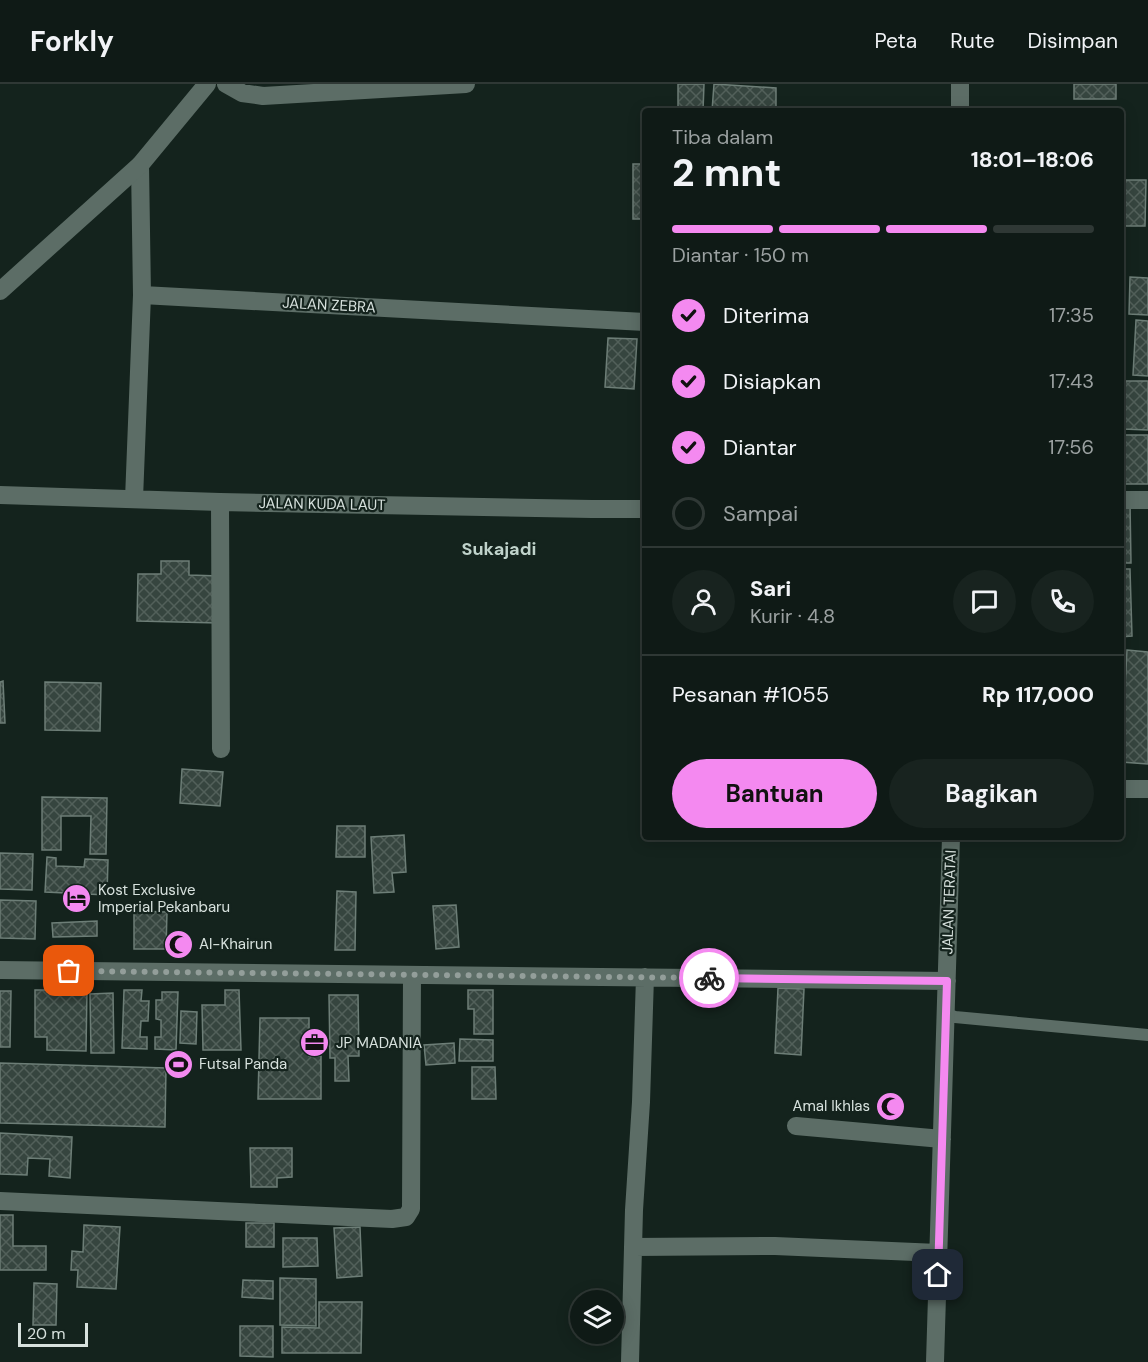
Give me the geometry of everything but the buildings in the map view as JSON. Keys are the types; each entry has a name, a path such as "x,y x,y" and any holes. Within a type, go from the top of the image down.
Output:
{"street":[{"path":"0,291 140,165 207,84"},
{"path":"226,84 243,93 263,96 466,84"},
{"path":"960,84 960,108"},
{"path":"134,499 142,295 140,165"},
{"name":"JALAN ZEBRA","path":"142,295 642,322"},
{"name":"JALAN KUDA LAUT","path":"0,495 220,502 642,509"},
{"path":"1124,500 1148,500"},
{"path":"220,502 221,749"},
{"path":"1124,789 1148,789"},
{"name":"JALAN TERATAI","path":"935,1362 951,840"},
{"path":"0,970 947,981"},
{"path":"0,1201 392,1220 406,1217 411,1209 412,975"},
{"path":"630,1362 645,977"},
{"path":"796,1126 942,1139"},
{"path":"633,1247 775,1246 938,1253"}],"lane":[{"path":"946,1014 955,1017 1148,1035"}],"way so far":[{"path":"69,971 709,978"}],"place":[{"name":"Kost Exclusive Imperial Pekanbaru","path":"77,899"},
{"name":"Al-Khairun","path":"178,944"},
{"name":"JP MADANIA","path":"315,1043"},
{"name":"Futsal Panda","path":"178,1064"},
{"name":"Amal Ikhlas","path":"891,1106"}],"district":[{"name":"Sukajadi","path":"499,549"}],"route":[{"path":"709,978 947,981 938,1275"}]}
